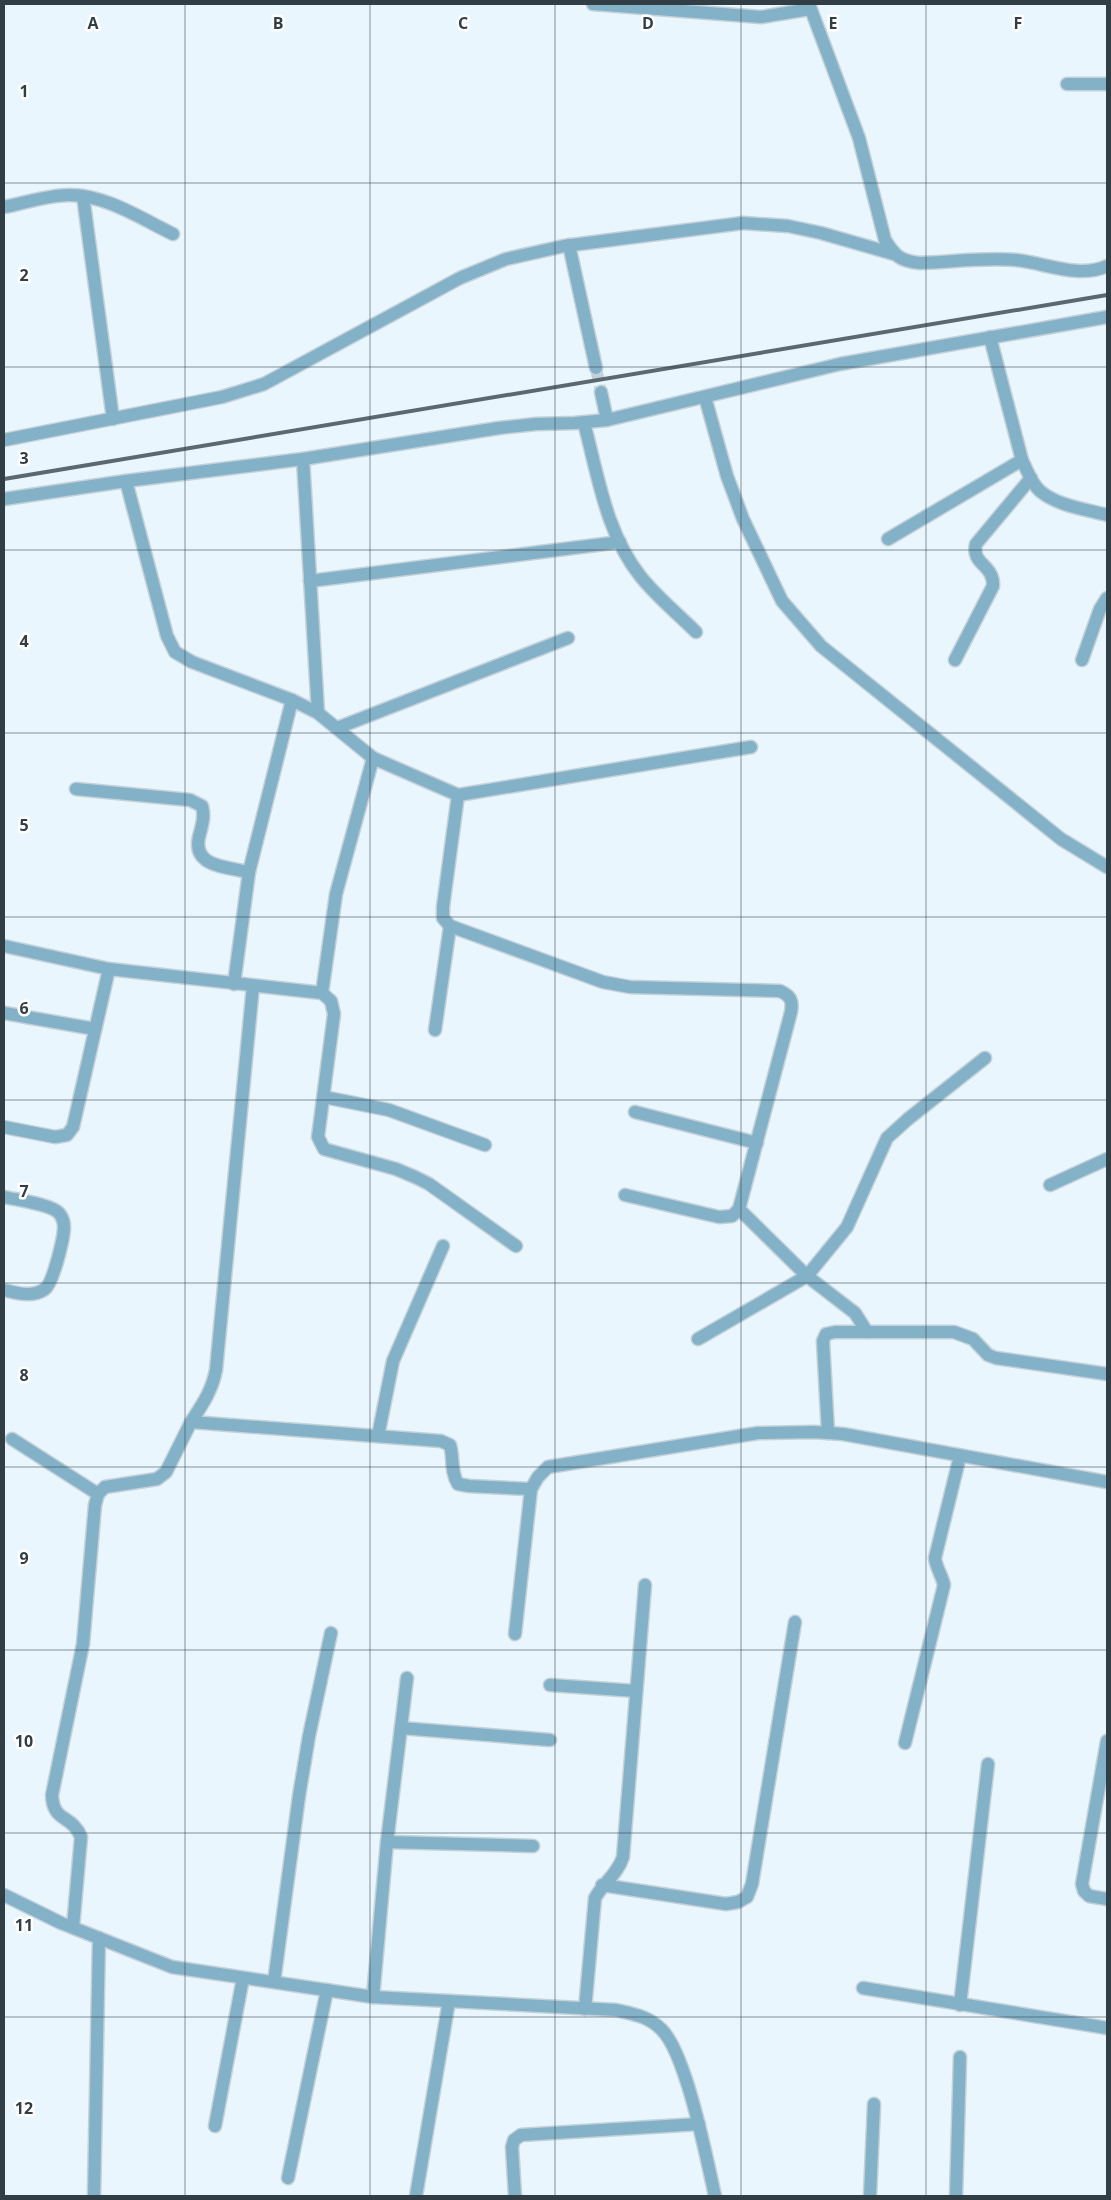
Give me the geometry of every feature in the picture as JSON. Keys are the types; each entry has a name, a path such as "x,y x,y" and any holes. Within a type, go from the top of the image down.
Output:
{"street":[{"path":"594,4 761,17 810,6 859,138 885,240 894,254"},
{"path":"1067,84 1107,84"},
{"path":"4,207 66,195 83,196 107,202 173,234"},
{"path":"83,196 113,418"},
{"path":"4,440 222,397 264,384 460,278 506,260 569,245 744,223 788,226 822,233 894,254 907,262 1014,260 1072,270 1088,270 1107,266"},
{"path":"569,245 596,368"},
{"path":"4,499 126,481 303,459 509,427 607,420 840,364 1107,317"},
{"path":"990,337 1022,460 1030,478 1039,490 1056,501 1107,515"},
{"path":"601,392 607,420"},
{"path":"705,396 727,476 743,519 782,601 801,624 821,646 1062,839 1107,867"},
{"path":"584,423 608,517 628,558 641,578 696,632"},
{"path":"303,459 318,713"},
{"path":"888,539 1022,460"},
{"path":"955,660 993,586 994,578 990,570 976,558 974,552 976,544 1030,478"},
{"path":"126,481 167,636 175,652 192,662 292,700 318,713 373,758 458,795 751,747"},
{"path":"310,581 620,542"},
{"path":"1082,660 1100,609 1107,598"},
{"path":"337,728 568,638"},
{"path":"234,984 249,872 292,700"},
{"path":"322,993 336,894 373,758"},
{"path":"76,789 190,800 202,806 204,816 198,843 200,856 207,863 249,872"},
{"path":"458,795 443,907 443,918 450,926 604,982 630,987 780,991 788,995 792,1002 791,1012 739,1210 732,1216 719,1217 625,1195"},
{"path":"435,1030 450,926"},
{"path":"4,946 109,969 322,993 330,1001 334,1014 318,1137 324,1149 396,1169 429,1184 516,1246"},
{"path":"4,1127 55,1137 67,1135 73,1127 109,969"},
{"path":"73,1927 81,1837 77,1827 56,1814 52,1806 52,1795 83,1644 95,1505 98,1494 105,1487 157,1478 166,1472 191,1422 206,1400 213,1385 216,1370 252,986"},
{"path":"4,1012 95,1029"},
{"path":"698,1339 807,1276 847,1227 887,1138 985,1058"},
{"path":"324,1097 389,1110 485,1144"},
{"path":"635,1112 757,1143"},
{"path":"1050,1185 1107,1159"},
{"path":"4,1197 51,1208 58,1212 63,1220 64,1230 51,1283 44,1290 33,1294 4,1290"},
{"path":"739,1210 807,1276 855,1313 867,1332"},
{"path":"378,1436 393,1361 443,1246"},
{"path":"828,1433 823,1341 826,1334 836,1332 954,1332 973,1339 988,1355 996,1358 1107,1374"},
{"path":"191,1422 441,1441 450,1445 453,1454 453,1475 458,1484 531,1489"},
{"path":"515,1634 531,1489 538,1477 548,1467 758,1433 828,1433 1107,1482"},
{"path":"12,1439 98,1494"},
{"path":"905,1744 943,1592 942,1575 936,1566 935,1558 960,1456"},
{"path":"585,2009 595,1898 602,1885 619,1869 623,1857 645,1585"},
{"path":"602,1885 726,1904 738,1902 747,1897 752,1884 794,1622"},
{"path":"274,1982 300,1787 331,1633"},
{"path":"373,1997 387,1842 407,1678"},
{"path":"550,1685 636,1691"},
{"path":"401,1728 550,1740"},
{"path":"1107,1741 1082,1884 1084,1891 1089,1896 1107,1899"},
{"path":"960,2005 988,1764"},
{"path":"387,1842 532,1846"},
{"path":"4,1895 98,1938 172,1967 373,1997 616,2010 643,2016 662,2030 675,2048 698,2124 715,2196"},
{"path":"94,2196 98,1938"},
{"path":"215,2126 243,1978"},
{"path":"863,1988 1107,2028"},
{"path":"288,2178 327,1990"},
{"path":"416,2196 449,2001"},
{"path":"956,2196 960,2057"},
{"path":"870,2196 874,2104"},
{"path":"515,2196 512,2147 514,2140 521,2135 698,2124"}],"tunnel":[{"path":"596,368 601,392"}],"railway":[{"path":"4,479 1107,295"}]}
